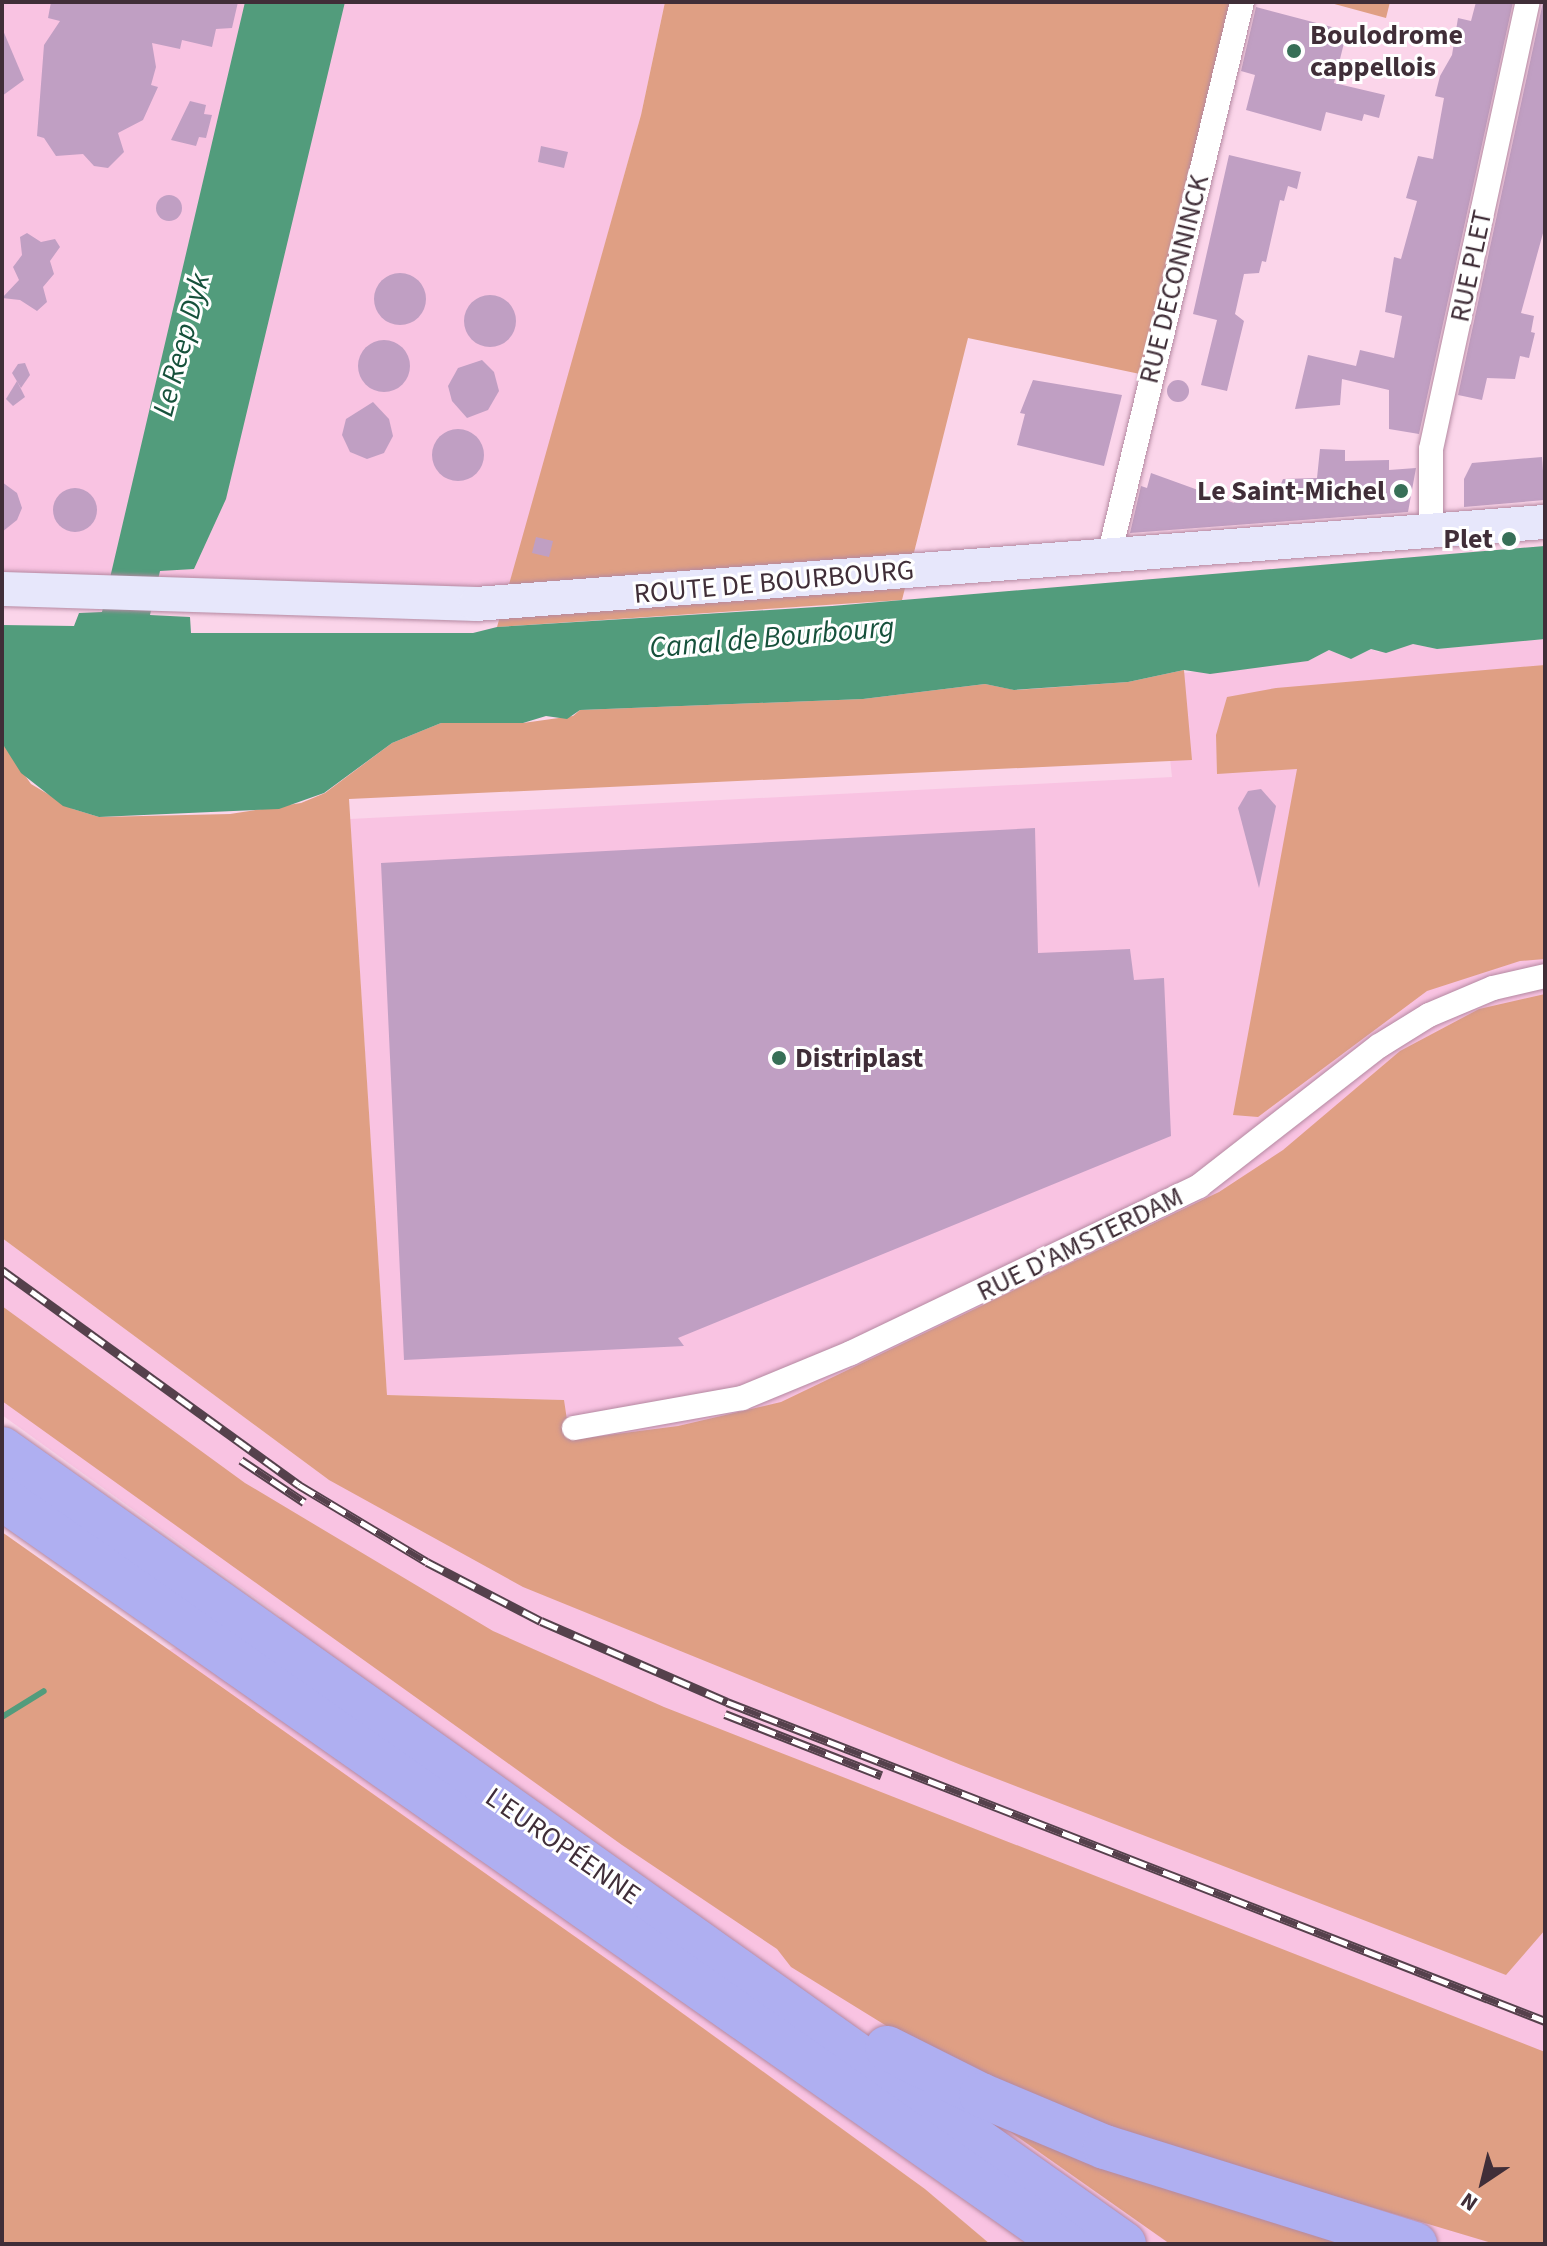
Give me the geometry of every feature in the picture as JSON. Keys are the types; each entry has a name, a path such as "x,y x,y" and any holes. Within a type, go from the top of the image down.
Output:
{"highway":[{"name":"L'EUROPÉENNE","path":"2,1449 1124,2244"},
{"name":"L'EUROPÉENNE","path":"2,1498 473,1824 1066,2244"},
{"path":"318,1672 807,2001 911,2061 1105,2147 1415,2244"},
{"path":"473,1824 743,2034 1034,2244"}],"main road":[{"name":"ROUTE DE BOURBOURG","path":"2,589 486,604 1545,522"}],"street":[{"name":"RUE DECONNINCK","path":"1109,556 1242,2"},
{"name":"RUE PLET","path":"1431,531 1428,474 1528,2"},
{"name":"RUE D'AMSTERDAM","path":"574,1428 742,1398 860,1349 1199,1186 1379,1046 1429,1015 1493,988 1545,976"}],"shaded area":[{"path":"2,2 665,2 641,115 509,589 2,574"},
{"path":"665,2 1234,2 1140,374 968,338 902,600 497,627 641,115"},
{"path":"1327,2 1390,2 1386,18"},
{"path":"1545,639 1545,2244 990,2244 925,2189 637,1981 165,1651 282,1617 2,1415 2,1238 329,1480 564,1400 387,1395 350,819 1172,777 1161,675 1308,661 1329,650 1351,659 1371,649 1378,652 1413,644 1437,649"},
{"path":"1545,665 1545,959 1520,961 1427,991 1258,1117 1233,1115 1297,769 1217,774 1216,735 1227,697 1276,688"},
{"path":"1184,670 1192,760 349,799 387,1395 564,1400 570,1440 678,1426 781,1402 1219,1192 1283,1150 1400,1051 1479,1009 1545,994 1545,1930 1506,1975 961,1765 523,1587 329,1480 2,1238 2,743 31,784 73,809 99,817 230,814 301,803 325,793 392,743 441,723 523,723 573,716 580,710 863,699 985,684 1015,690 1128,682"},
{"path":"2,1306 245,1483 493,1631 664,1707 1545,2052 1545,2244 1495,2244 1090,2123 898,2033 791,1967 777,1949 622,1845 2,1401"},
{"path":"2,1532 638,1981 925,2189 990,2244 2,2244"},
{"path":"975,2107 1352,2244 1170,2244"}],"water":[{"path":"245,2 345,2 226,499 194,569 160,571 150,615 190,617 191,633 473,633 497,627 832,606 1545,546 1545,639 1437,649 1413,644 1386,653 1371,649 1351,659 1329,650 1308,661 1210,674 1184,670 1128,682 1014,690 985,684 863,699 580,710 567,719 546,716 523,723 441,723 392,743 324,793 279,809 99,817 63,806 21,773 2,743 2,625 74,626 79,613 102,612"}],"building":[{"path":"51,2 238,2 232,28 216,29 212,47 182,40 180,49 152,43 156,67 151,85 158,87 143,120 118,133 124,152 108,168 94,166 83,154 56,156 44,138 37,136 44,45 60,21 48,18"},
{"path":"1476,2 1513,2 1419,434 1389,429 1389,390 1342,379 1340,405 1295,409 1308,355 1356,366 1360,350 1394,358 1402,316 1385,312 1394,257 1401,259 1417,201 1406,198 1418,156 1433,159 1444,98 1435,96 1440,76 1452,55 1458,18 1471,21"},
{"path":"1543,2 1545,226 1521,313 1534,316 1531,332 1535,333 1529,358 1520,356 1515,379 1487,378 1482,400 1458,395"},
{"path":"1256,7 1347,31 1334,83 1385,95 1379,118 1364,114 1362,121 1326,112 1321,131 1246,110 1255,75 1241,71"},
{"path":"2,28 24,80 2,96"},
{"path":"190,101 206,105 204,114 212,115 206,138 199,137 196,146 171,140"},
{"path":"541,146 568,152 564,168 538,162"},
{"path":"1229,155 1301,172 1297,189 1288,186 1284,201 1280,200 1266,262 1262,261 1259,273 1244,274 1235,314 1244,321 1227,391 1201,385 1217,320 1193,314"},
{"path":"169,195 178,199 182,208 178,217 169,221 160,217 156,208 160,199"},
{"path":"27,233 41,242 55,239 60,247 50,261 54,274 43,287 47,302 37,311 20,300 2,298 19,280 13,267 22,255 20,237"},
{"path":"400,273 418,281 426,299 418,317 400,325 382,317 374,299 382,281"},
{"path":"490,295 508,303 516,321 508,339 490,347 472,339 464,321 472,303"},
{"path":"384,340 402,348 410,366 402,384 384,392 366,384 358,366 366,348"},
{"path":"482,360 494,372 499,391 488,410 467,418 452,401 448,386 458,368"},
{"path":"25,363 30,375 21,388 12,373 18,364"},
{"path":"1033,380 1122,395 1104,466 1017,445 1025,414 1020,413"},
{"path":"1178,380 1186,383 1189,391 1186,399 1178,402 1170,399 1167,391 1170,383"},
{"path":"17,381 25,397 13,406 6,399"},
{"path":"373,402 389,419 393,436 384,453 367,459 350,452 342,435 346,419"},
{"path":"458,429 476,437 484,455 476,473 458,481 440,473 432,455 440,437"},
{"path":"1320,449 1345,450 1345,461 1389,460 1389,470 1416,468 1408,512 1130,533 1141,486 1147,488 1151,473 1234,503 1233,498 1277,494 1283,479 1317,478"},
{"path":"1542,457 1545,500 1464,507 1464,479 1472,463"},
{"path":"2,482 17,493 22,508 17,520 2,532"},
{"path":"75,488 90,495 97,510 90,525 75,532 60,525 53,510 60,495"},
{"path":"536,537 553,541 549,557 532,553"},
{"path":"1261,789 1276,806 1259,888 1238,808 1248,791"},
{"name":"Distriplast","path":"1035,828 1038,953 1130,949 1134,980 1164,978 1171,1136 678,1338 684,1346 404,1360 381,863"}],"waterway":[{"path":"2,1717 44,1691"}],"railway":[{"path":"2,1270 299,1485 427,1562 541,1621 727,1702 1545,2021"},
{"path":"241,1460 304,1502"},
{"path":"725,1714 881,1775"}],"place":[{"name":"Boulodrome cappellois","path":"1294,51"},
{"name":"Le Saint-Michel","path":"1401,491"},
{"name":"Plet","path":"1509,539"},
{"name":"Distriplast","path":"779,1058"}],"water label":[{"name":"Le Reep Dyk","path":"182,345"},
{"name":"Canal de Bourbourg","path":"772,638"}]}
